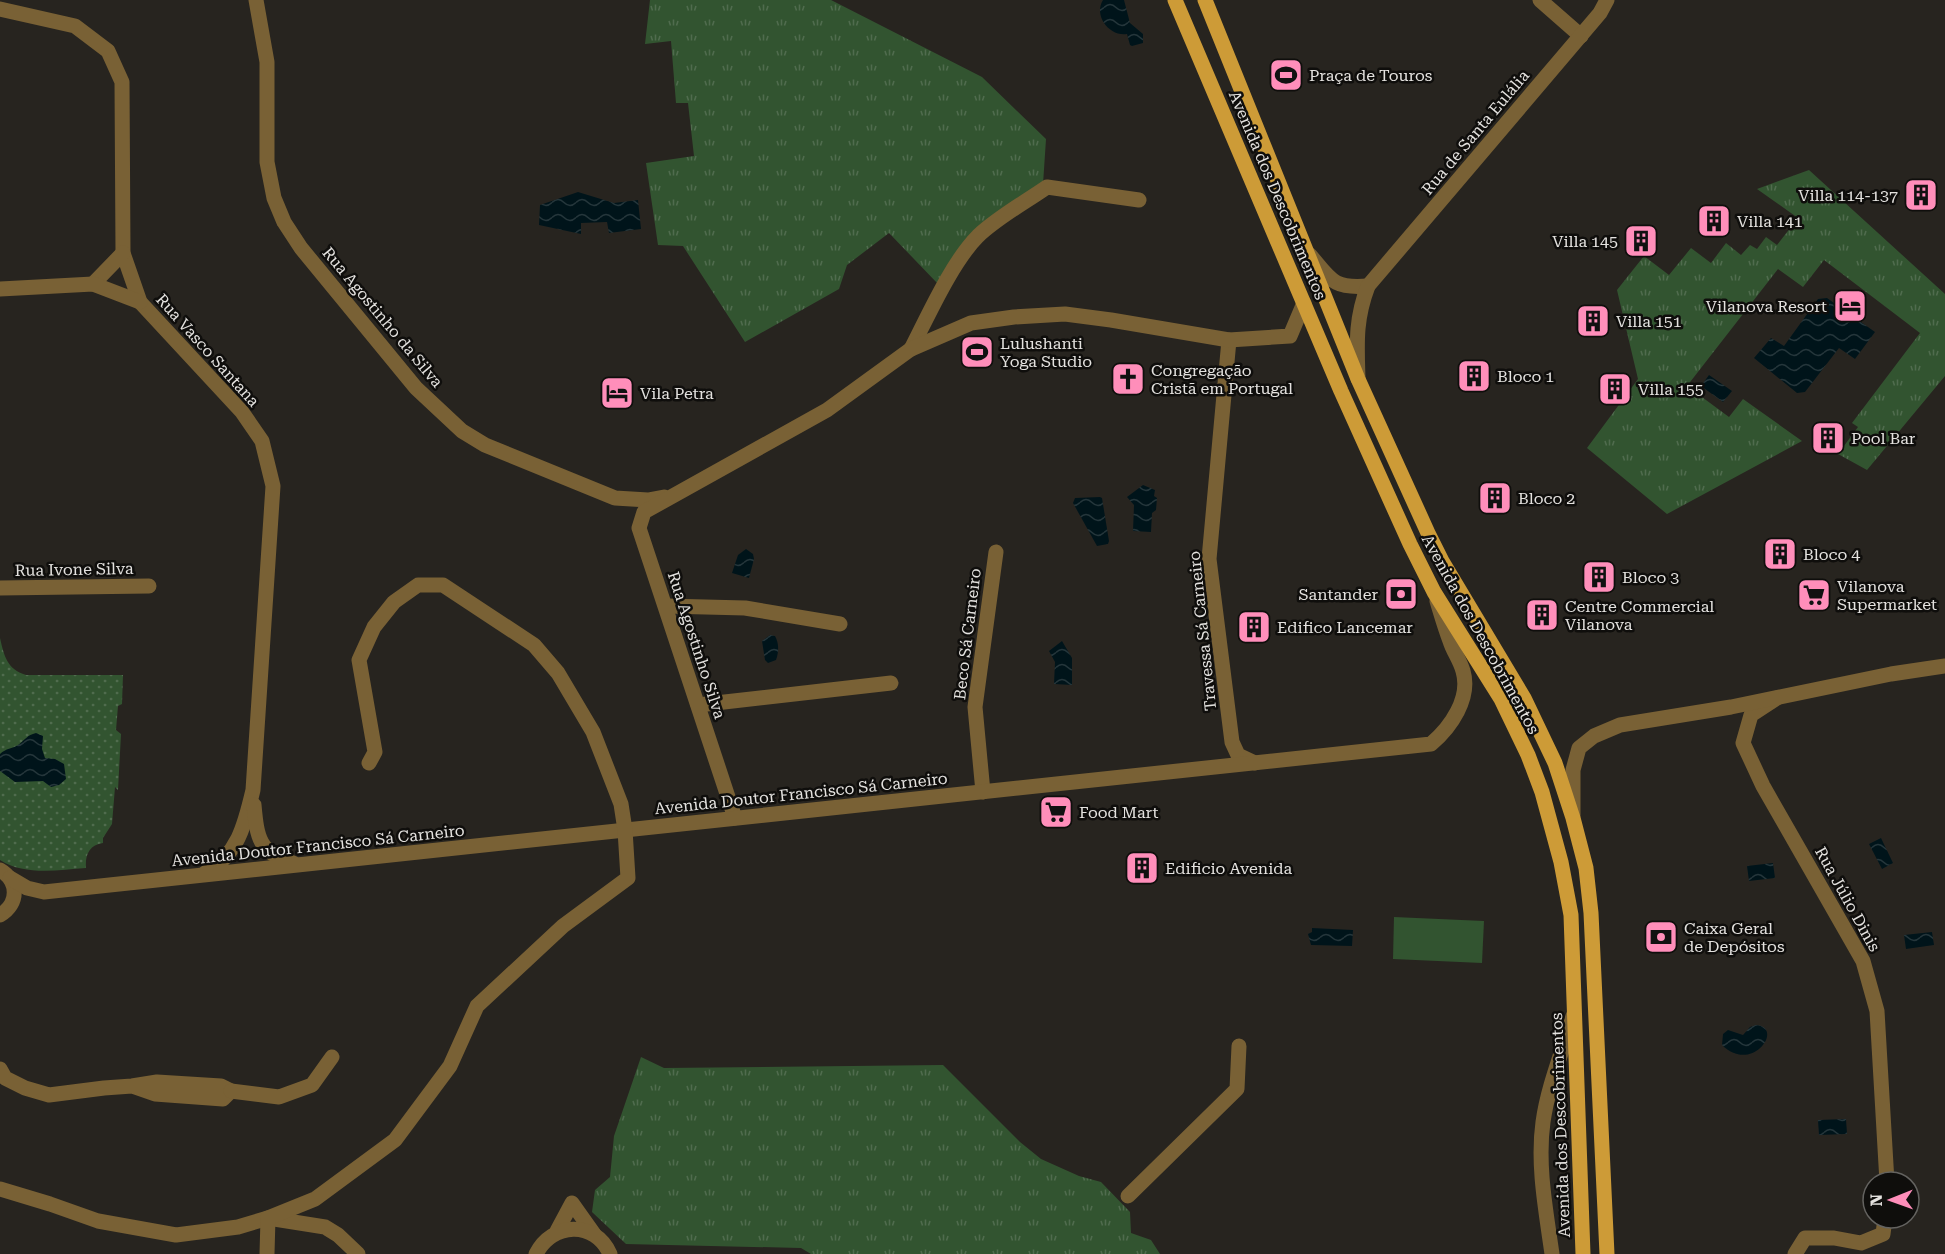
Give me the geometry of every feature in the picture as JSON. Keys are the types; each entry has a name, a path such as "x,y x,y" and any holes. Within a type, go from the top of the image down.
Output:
{"main road":[{"name":"Avenida dos Descobrimentos","path":"1174,0 1341,391 1410,544 1434,592 1501,699 1528,755 1542,792 1565,876 1571,915 1583,1254"},
{"name":"Avenida dos Descobrimentos","path":"1210,3 1358,379 1437,552 1524,698 1555,763 1573,818 1586,868 1591,913 1607,1254"}],"street":[{"name":"Rua Agostinho da Silva","path":"256,0 267,63 267,162 274,198 284,222 301,248 416,388 462,432 485,445 615,498 648,500 670,496"},
{"path":"1540,0 1581,36"},
{"name":"Rua de Santa Eulália","path":"1368,286 1581,36 1600,13 1607,0"},
{"name":"Rua Vasco Santana","path":"0,9 75,26 108,51 122,82 123,253 140,303 242,412 262,441 273,486 253,790 247,818 233,849 219,866 203,875"},
{"path":"911,349 962,257 978,237 1047,187 1139,200"},
{"path":"93,284 123,253"},
{"path":"1309,254 1332,281 1350,288 1368,286 1360,306 1358,324 1358,379"},
{"path":"0,289 93,284 140,303"},
{"path":"911,349 971,323 1014,317 1065,315 1111,320 1229,340 1290,336 1304,303"},
{"name":"Travessa Sá Carneiro","path":"1229,340 1209,559 1232,742 1238,755 1255,764"},
{"name":"Rua Agostinho Silva","path":"735,818 639,528 644,512 826,410 911,349"},
{"name":"Beco Sá Carneiro","path":"983,792 975,706 996,552"},
{"path":"0,1189 98,1221 176,1234 238,1227 315,1199 395,1140 450,1066 477,1006 563,926 628,878 621,804 593,732 558,673 534,645 443,585 418,585 394,602 374,627 359,660 375,752 369,763"},
{"name":"Rua Ivone Silva","path":"0,588 149,586"},
{"name":"Avenida Doutor Francisco Sá Carneiro","path":"5,874 27,888 44,892 1431,744 1445,732 1455,717 1461,703 1464,673 1450,643 1434,592"},
{"path":"666,606 745,608 840,624"},
{"path":"1573,818 1573,770 1580,748 1594,736 1620,725 1731,707 1891,674 1945,666"},
{"path":"698,705 891,683"},
{"name":"Rua Júlio Dinis","path":"1777,698 1751,715 1743,743 1763,786 1863,961 1878,1011 1886,1170"},
{"name":"Rua Vasco Santana","path":"253,790 260,841 276,858 299,865"},
{"path":"0,915 14,900 15,889 5,874"},
{"path":"1552,1254 1540,1155 1543,1121 1553,1080 1574,1016"},
{"path":"1128,1196 1237,1089 1239,1046"},
{"path":"0,1069 5,1078 25,1088 49,1095 132,1086 155,1094 224,1099 231,1091 279,1097 312,1084 332,1057"},
{"path":"528,1254 540,1248 557,1231 572,1203 594,1234 611,1251"},
{"path":"267,1254 268,1218"},
{"path":"268,1218 325,1227 338,1235 358,1254"},
{"path":"557,1231 577,1228 594,1234"},
{"path":"1795,1254 1805,1238 1834,1238 1861,1243 1883,1234 1884,1230"}],"green space":[{"path":"650,0 831,0 982,77 1046,139 1043,184 979,226 939,285 889,233 847,265 839,289 745,342 683,246 658,245 646,163 694,156 688,103 676,103 671,41 645,44"},
{"path":"1809,170 1945,294 1945,376 1867,470 1838,454 1858,427 1852,423 1920,333 1824,260 1803,287 1778,269 1687,386 1729,417 1743,399 1802,441 1667,514 1587,448 1638,379 1617,290 1644,256 1669,275 1691,248 1711,263 1726,243 1741,255 1750,245 1757,249 1766,237 1777,245 1798,218 1757,189"},
{"path":"0,638 7,661 14,669 26,675 123,675 122,704 118,706 116,730 121,734 118,790 115,787 112,824 103,838 103,843 94,846 89,851 86,868 31,870 0,860"},
{"path":"1394,917 1484,921 1482,963 1393,959"},
{"path":"641,1057 664,1068 943,1065 1020,1142 1041,1159 1079,1176 1101,1182 1130,1212 1131,1233 1151,1240 1160,1254 811,1254 801,1248 626,1244 592,1212 595,1190 610,1177 614,1136"}],"water":[{"path":"1103,0 1124,0 1130,23 1143,34 1143,43 1132,46 1127,34 1109,29 1100,12"},
{"path":"578,192 614,203 638,200 641,229 609,233 607,222 581,223 581,234 539,225 540,205"},
{"path":"1827,298 1875,332 1855,359 1839,348 1805,392 1797,393 1754,358 1771,338 1784,346 1818,299"},
{"path":"1709,375 1732,391 1723,402 1701,386"},
{"path":"1143,485 1155,490 1154,496 1157,498 1156,510 1152,513 1151,532 1133,531 1134,505 1127,497"},
{"path":"1100,497 1109,541 1108,544 1097,546 1073,503 1075,498"},
{"path":"746,549 753,554 754,559 749,578 732,573 738,555"},
{"path":"770,635 775,636 778,651 776,660 768,663 765,660 762,641"},
{"path":"1062,641 1072,658 1072,685 1054,684 1055,662 1049,651"},
{"path":"36,733 43,736 42,749 45,758 55,759 64,764 66,779 59,785 51,787 43,781 15,782 0,771 0,754"},
{"path":"1881,838 1893,863 1882,869 1869,844"},
{"path":"1773,863 1775,878 1749,881 1747,866"},
{"path":"1312,928 1353,930 1352,946 1311,945 1308,934 1312,932"},
{"path":"1932,932 1934,945 1906,949 1904,935"},
{"path":"1756,1025 1764,1028 1767,1033 1766,1040 1754,1052 1744,1055 1733,1053 1722,1045 1723,1034 1728,1030 1743,1035 1750,1027"},
{"path":"1846,1119 1847,1134 1819,1135 1818,1120"}],"place":[{"name":"Praça de Touros","path":"1286,75"},
{"name":"Villa 114-137","path":"1921,195"},
{"name":"Villa 141","path":"1714,221"},
{"name":"Villa 145","path":"1641,241"},
{"name":"Vilanova Resort","path":"1850,306"},
{"name":"Villa 151","path":"1593,321"},
{"name":"Lulushanti Yoga Studio","path":"977,352"},
{"name":"Bloco 1","path":"1474,376"},
{"name":"Congregação Cristã em Portugal","path":"1128,379"},
{"name":"Villa 155","path":"1615,389"},
{"name":"Vila Petra","path":"617,393"},
{"name":"Pool Bar","path":"1828,438"},
{"name":"Bloco 2","path":"1495,498"},
{"name":"Bloco 4","path":"1780,554"},
{"name":"Bloco 3","path":"1599,577"},
{"name":"Santander","path":"1401,594"},
{"name":"Vilanova Supermarket","path":"1814,595"},
{"name":"Centre Commercial Vilanova","path":"1542,615"},
{"name":"Edifico Lancemar","path":"1254,627"},
{"name":"Food Mart","path":"1056,812"},
{"name":"Edificio Avenida","path":"1142,868"},
{"name":"Caixa Geral de Depósitos","path":"1661,937"}]}
